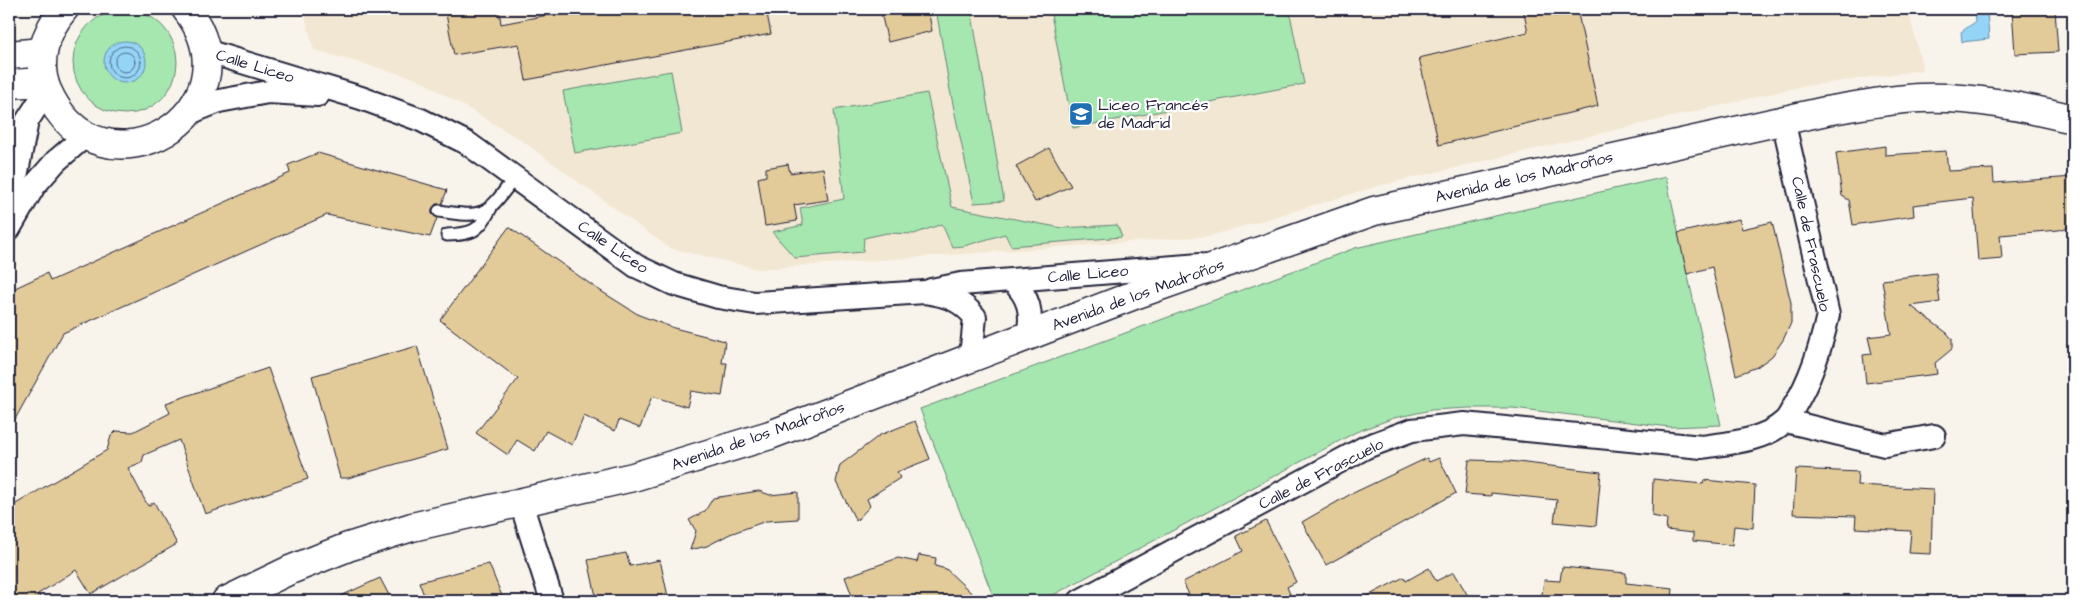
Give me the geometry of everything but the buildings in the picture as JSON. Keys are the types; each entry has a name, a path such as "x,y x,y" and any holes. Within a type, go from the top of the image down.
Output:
{"street":[{"path":"64,9 52,22 42,52 45,86 58,113 70,125 85,136 114,144 143,143 169,132 189,113 202,88 206,51 198,27 186,9"},
{"name":"Calle Liceo","path":"206,51 361,98 421,120 467,143 636,266 674,284 718,297 755,303 925,292 961,284 1224,262"},
{"path":"9,55 42,52"},
{"path":"9,84 45,86"},
{"path":"9,212 27,121 45,86"},
{"name":"Calle Liceo","path":"189,113 219,101 268,92 361,98"},
{"name":"Avenida de los Madroños","path":"226,601 290,570 348,547 412,527 633,477 770,435 1224,262 1374,211 1836,109 1921,98 2007,104 2073,119"},
{"name":"Calle de Frascuelo","path":"1080,601 1366,447 1412,430 1464,424 1702,447 1735,443 1758,436 1786,421 1808,384 1828,315 1784,120"},
{"path":"9,229 34,186 56,161 85,136"},
{"path":"1012,281 1022,290 1027,300 1031,315 1028,336"},
{"name":"Calle Liceo","path":"925,292 945,294 965,306 975,317 972,347 968,358"},
{"path":"1786,421 1885,445 1934,436"},
{"path":"521,503 552,601"}],"lane":[{"path":"447,236 469,234 482,225 491,208 515,177"},
{"path":"439,211 470,216 491,208"}],"shaded area":[{"name":"Liceo Francés de Madrid","path":"303,9 1908,9 1923,70 1799,87 1382,185 1210,236 759,269 669,248 521,140 418,79 314,50"}],"green space":[{"path":"936,9 971,9 1004,201 974,203 950,90"},
{"path":"1050,9 1289,9 1304,84 1073,128"},
{"path":"125,10 145,14 162,25 173,42 177,62 173,82 162,99 145,110 125,114 105,110 88,99 77,82 73,62 77,42 88,25 105,14"},
{"path":"671,71 682,133 575,153 563,91"},
{"path":"927,93 952,207 1062,228 1117,225 1122,237 1011,246 1005,234 964,246 952,247 942,224 914,234 887,233 864,238 863,252 795,258 772,232 803,225 800,208 844,199 834,110"},
{"path":"1666,177 1721,425 1670,427 1513,408 1431,410 1394,418 1356,432 1042,601 995,601 920,409 1355,248"}],"water":[{"path":"1974,9 1987,9 1989,39 1962,42 1961,32 1975,22"},
{"path":"121,41 129,41 140,47 146,62 140,77 129,83 121,83 110,77 104,66 104,58 110,47"}],"place":[{"name":"Liceo Francés de Madrid","path":"1081,114"}]}
